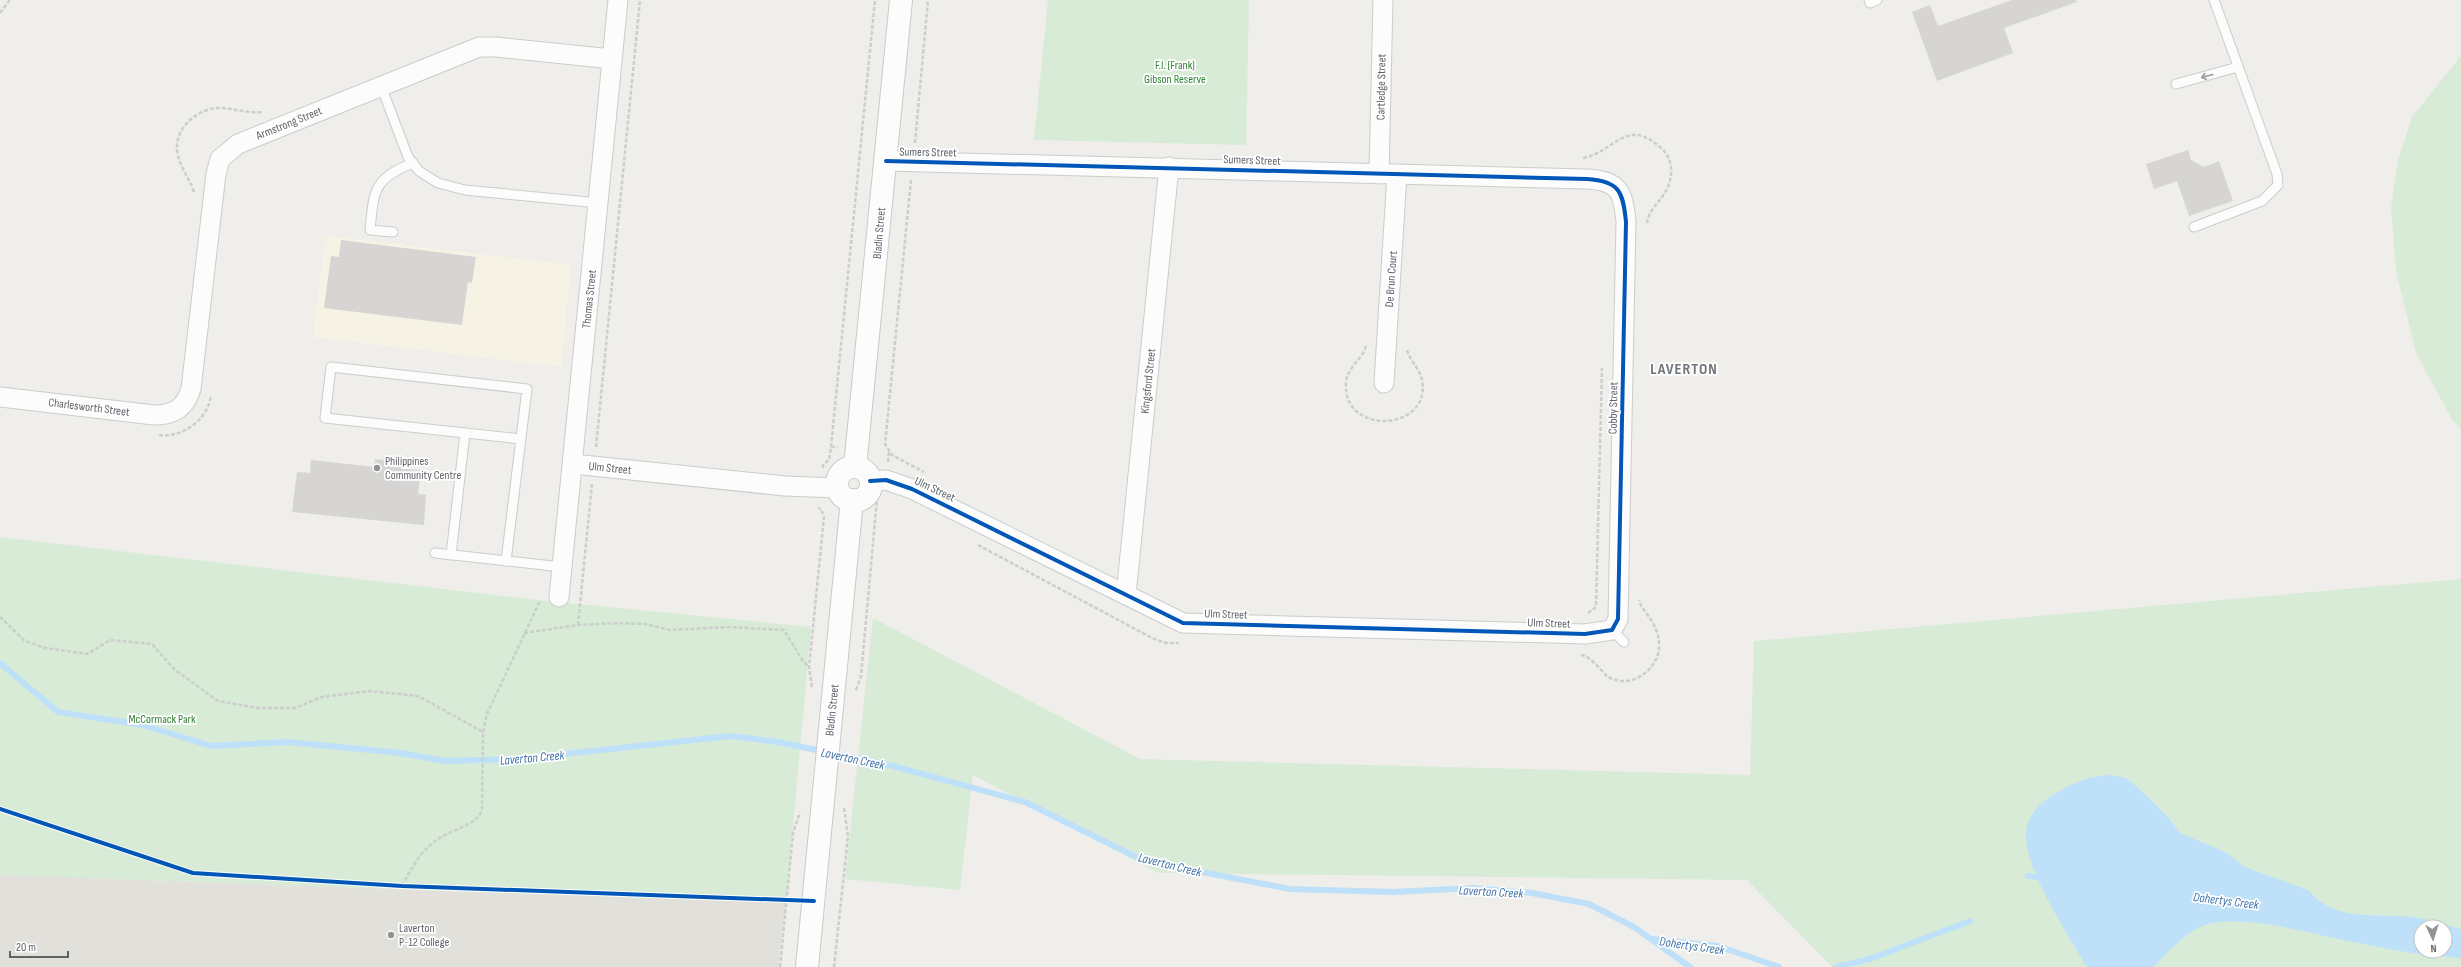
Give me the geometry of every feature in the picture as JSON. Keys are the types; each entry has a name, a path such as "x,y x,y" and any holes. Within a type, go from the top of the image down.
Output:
{"street":[{"name":"Thomas Street","path":"559,597 553,566 573,464 618,0"},
{"name":"Bladin Street","path":"807,967 836,674 845,494 838,478 841,473 870,481 886,161 901,0"},
{"name":"Cartledge Street","path":"1383,0 1388,174"},
{"name":"Armstrong Street","path":"177,411 188,398 192,389 216,174 220,159 238,144 470,50 483,47 612,59"},
{"name":"Sumers Street","path":"886,161 1169,167 1587,179 1603,180 1616,187"},
{"name":"Kingsford Street","path":"1126,595 1169,167"},
{"name":"De Brun Court","path":"1384,383 1388,174"},
{"name":"Cobby Street","path":"1616,187 1624,201 1626,222 1620,608 1618,619 1618,636"},
{"name":"Charlesworth Street","path":"0,397 154,415 166,415 177,411"},
{"name":"Ulm Street","path":"573,464 785,486 845,494"},
{"name":"Ulm Street","path":"870,481 886,480 912,489 1183,622 1618,636"},
{"path":"845,494 866,495 870,481"}],"lane":[{"path":"1869,0 1870,3 1877,0"},
{"path":"2194,227 2262,201 2278,185 2277,174 2214,0"},
{"path":"2176,84 2238,67"},
{"path":"381,86 413,163 419,171 438,184 465,190 599,203"},
{"path":"393,232 370,230 374,193 382,181 394,171 413,163"},
{"path":"506,561 521,439 527,389 331,367 325,418 521,439"},
{"path":"451,554 465,433"},
{"path":"435,553 553,566"}],"path":[{"path":"0,13 10,0"},
{"path":"578,625 640,0"},
{"path":"831,447 875,0"},
{"path":"926,472 892,455 885,444 928,0"},
{"path":"194,194 178,155 176,146 182,128 201,112 216,108 248,113 270,110"},
{"path":"1576,158 1596,155 1605,147 1630,135 1639,134 1652,139 1665,151 1670,161 1671,175 1664,196 1653,206 1648,216 1647,224"},
{"path":"915,141 923,141"},
{"path":"1585,616 1596,606 1602,359"},
{"path":"153,435 168,436 185,431 203,415 211,392"},
{"path":"861,676 877,498 870,481"},
{"path":"809,671 824,517 821,509"},
{"path":"972,542 1152,638 1166,643 1182,643"},
{"path":"402,886 413,865 428,847 438,839 478,817 483,805 483,732 487,714 524,633 541,600 553,566"},
{"path":"1578,655 1584,655 1608,676 1621,681 1635,680 1647,672 1655,663 1660,653 1660,644 1658,632 1638,598"},
{"path":"0,617 25,641 45,648 88,654 110,640 152,644 174,669 218,701 258,708 295,708 322,697 370,691 418,696 483,732"},
{"path":"524,633 578,625 634,623 670,630 729,627 784,630 803,661 810,667"},
{"path":"780,967 793,833 799,815"},
{"path":"834,967 848,836 846,818"},
{"path":"394,886 410,886"},
{"path":"781,899 814,902"}],"shaded area":[{"path":"326,236 571,265 561,367 313,337"},
{"name":"Laverton P-12 College","path":"0,875 786,903 778,967 0,967"}],"green space":[{"name":"F.I. (Frank) Gibson Reserve","path":"1048,0 1249,0 1246,145 1034,140"},
{"path":"2461,56 2461,429 2452,419 2416,353 2396,271 2391,207 2398,160 2412,117"},
{"name":"McCormack Park","path":"0,537 538,600 811,627 786,903 0,875"},
{"path":"2461,579 2461,967 1832,967 1747,880 1159,873 973,775 960,890 845,879 873,618 1140,759 1750,775 1754,641"}],"water":[{"path":"2112,775 2126,778 2143,792 2168,817 2180,833 2225,852 2245,867 2308,890 2331,908 2357,914 2413,917 2423,919 2413,919 2413,953 2342,940 2281,926 2239,921 2221,922 2198,928 2177,943 2153,967 2087,967 2058,919 2039,881 2031,862 2027,845 2026,830 2032,814 2048,798 2074,783 2088,778"},
{"path":"2453,927 2461,929 2461,958 2453,957"}],"building":[{"path":"2012,0 2076,0 2077,2 2004,28 2013,53 1937,81 1912,12 1930,5 1938,26"},
{"path":"2188,150 2191,160 2204,167 2219,161 2233,201 2189,216 2177,181 2154,189 2146,164"},
{"path":"341,240 476,257 472,283 468,282 462,325 324,308 331,256 339,257"},
{"path":"375,459 404,462 403,469 421,470 418,494 426,495 424,525 292,512 297,472 310,473 311,460 374,467"}],"waterway":[{"name":"Laverton Creek","path":"0,663 58,712 143,725 211,746 288,742 400,753 444,761 518,759 731,736 778,742 893,766 1025,802 1140,859 1191,870 1290,889 1393,892 1473,888 1532,893 1589,904 1634,927 1690,967"},
{"name":"Dohertys Creek","path":"2028,876 2045,878"},
{"name":"Dohertys Creek","path":"1836,967 1870,959 1970,921"},
{"name":"Dohertys Creek","path":"1652,939 1718,946 1779,967"}],"cycle path":[{"path":"870,481 886,480 912,489 1183,623 1585,634 1612,630 1618,619 1626,222 1621,195 1613,185 1598,180 1587,179 886,161"},
{"path":"0,809 193,873 402,886 814,901"}],"place":[{"name":"Philippines Community Centre","path":"377,468"},
{"name":"Laverton P-12 College","path":"391,935"}],"district":[{"name":"LAVERTON","path":"1684,368"}]}
